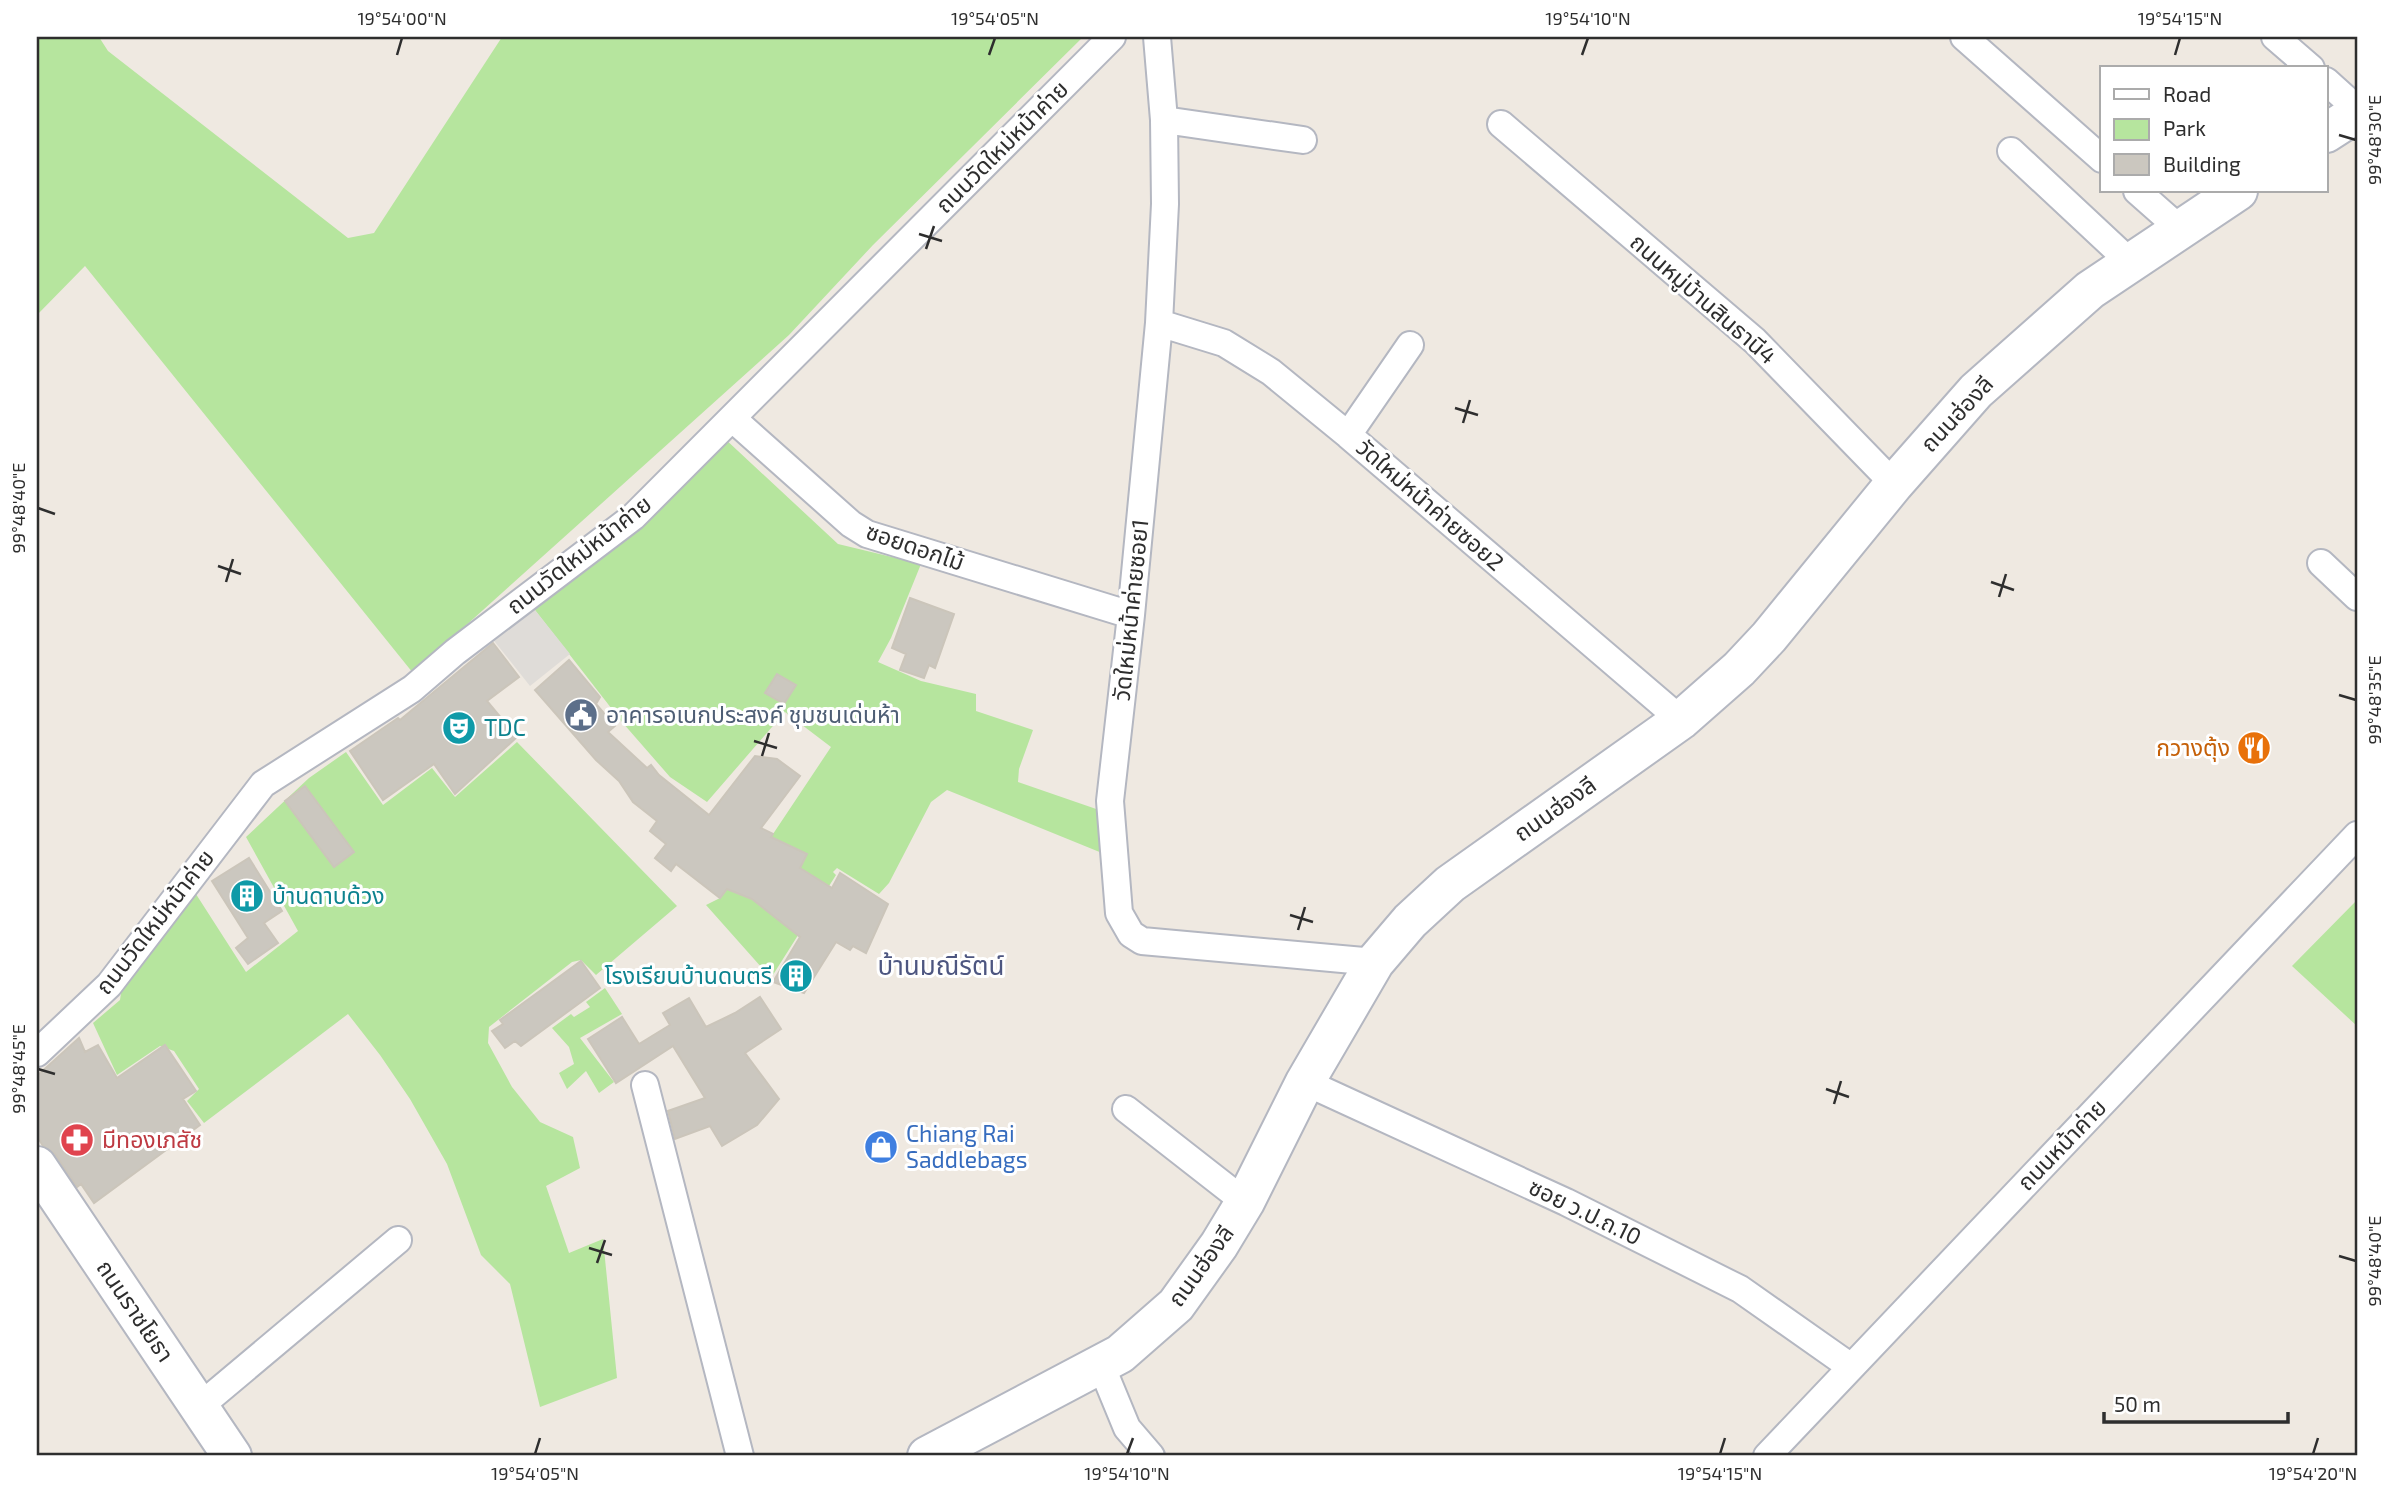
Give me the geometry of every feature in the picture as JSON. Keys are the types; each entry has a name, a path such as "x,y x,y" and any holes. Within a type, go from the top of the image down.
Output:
{"street":[{"name":"ถนนวัดใหม่หน้าค่าย","path":"37,1053 109,985 263,784 412,689 464,645 633,516 733,419 1112,37"},
{"name":"วัดใหม่หน้าค่ายซอย1","path":"1157,37 1164,120 1166,204 1159,323 1110,801 1119,914 1131,934 1142,942 1375,962"},
{"path":"1964,37 2100,157"},
{"path":"2275,37 2309,66"},
{"path":"2328,83 2357,111 2328,132"},
{"path":"1164,120 1303,139"},
{"name":"ถนนหมู่บ้านสินธานี4","path":"1501,124 1755,341 1894,484"},
{"path":"2011,151 2130,262"},
{"path":"2138,192 2180,229"},
{"name":"ถนนฮ่องลี","path":"927,1456 1121,1354 1175,1305 1219,1245 1245,1202 1305,1082 1375,962 1410,921 1450,884 1681,720 1739,669 1976,391 2090,290 2236,192"},
{"name":"วัดใหม่หน้าค่ายซอย2","path":"1159,323 1224,343 1270,372 1348,435 1681,720"},
{"path":"1348,435 1410,345"},
{"name":"ซอยดอกไม้","path":"733,419 851,524 867,534 1131,615"},
{"path":"2321,563 2357,597"},
{"name":"ถนนหน้าค่าย","path":"1767,1456 2357,835"},
{"name":"ซอย ว.ป.ถ.10","path":"1305,1082 1566,1202 1740,1289 1851,1367"},
{"path":"645,1085 740,1456"},
{"path":"1126,1109 1245,1202"},
{"name":"ถนนราชโยธา","path":"37,1166 232,1456"},
{"path":"199,1407 398,1240"},
{"path":"1101,1365 1127,1428 1151,1456"}],"green space":[{"path":"37,37 99,37 108,51 348,238 374,233 502,37 1083,37 873,245 789,335 413,673 85,266 37,315"},
{"path":"723,437 838,544 921,564 891,638 878,662 921,681 976,694 976,711 1033,730 1019,769 1018,782 1102,811 1102,853 947,790 931,802 889,883 879,894 837,868 833,872 836,875 771,978 706,905 720,898 727,889 744,896 773,834 831,747 785,712 707,802 670,777 622,722 531,605"},
{"path":"517,742 677,906 596,975 581,960 572,962 489,1027 488,1043 512,1087 540,1122 573,1137 580,1168 546,1186 569,1253 603,1239 617,1378 540,1407 510,1284 481,1255 447,1164 410,1099 348,1014 204,1123 187,1101 199,1089 174,1051 160,1046 117,1075 93,1023 120,1000 123,980 194,891 246,972 298,931 246,837 309,778 346,752 383,805 432,768 455,797"},
{"path":"2357,900 2357,1026 2292,966"},
{"path":"605,988 622,1014 580,1038 614,1082 599,1093 586,1071 567,1089 559,1073 574,1064 569,1047 552,1028 571,1014 574,1017 590,1007 586,1002"}],"shaded area":[{"path":"531,605 570,654 530,686 491,637"}],"building":[{"path":"910,598 954,614 935,668 929,665 924,678 900,670 906,654 892,648"},
{"path":"493,643 519,677 487,701 517,737 455,794 434,764 383,800 350,751 398,718 400,720"},
{"path":"569,660 600,697 596,704 615,726 608,732 647,768 651,765 659,775 709,815 755,756 777,759 800,776 761,828 773,834 771,837 807,854 800,868 832,888 840,873 888,904 866,953 853,946 850,950 836,942 804,993 773,982 800,937 752,899 727,889 720,898 676,864 671,871 655,858 666,844 650,831 657,821 633,802 619,781 596,760 535,690"},
{"path":"777,674 796,685 784,704 765,693"},
{"path":"305,786 354,852 334,867 285,801"},
{"name":"บ้านดาบด้วง","path":"249,858 282,911 264,923 278,943 248,964 236,948 248,938 212,881"},
{"path":"581,961 600,988 521,1046 515,1041 505,1048 492,1031 503,1024 500,1020"},
{"path":"760,997 781,1029 745,1053 779,1099 757,1125 722,1146 710,1126 675,1139 668,1111 705,1098 673,1046 616,1083 588,1039 622,1017 639,1044 670,1025 663,1013 689,998 706,1027"},
{"path":"79,1038 85,1052 98,1045 117,1078 165,1045 196,1091 183,1099 200,1125 94,1203 81,1184 77,1187 55,1154 43,1146 37,1136 37,1076"}],"place":[{"name":"อาคารอเนกประสงค์ ชุมชนเด่นห้า","path":"581,715"},
{"name":"TDC","path":"459,728"},
{"name":"กวางตุ้ง","path":"2254,748"},
{"name":"บ้านดาบด้วง","path":"247,896"},
{"name":"โรงเรียนบ้านดนตรี","path":"796,976"},
{"name":"มีทองเภสัช","path":"77,1140"},
{"name":"Chiang Rai Saddlebags","path":"881,1147"}],"district":[{"name":"บ้านมณีรัตน์","path":"941,966"}]}
